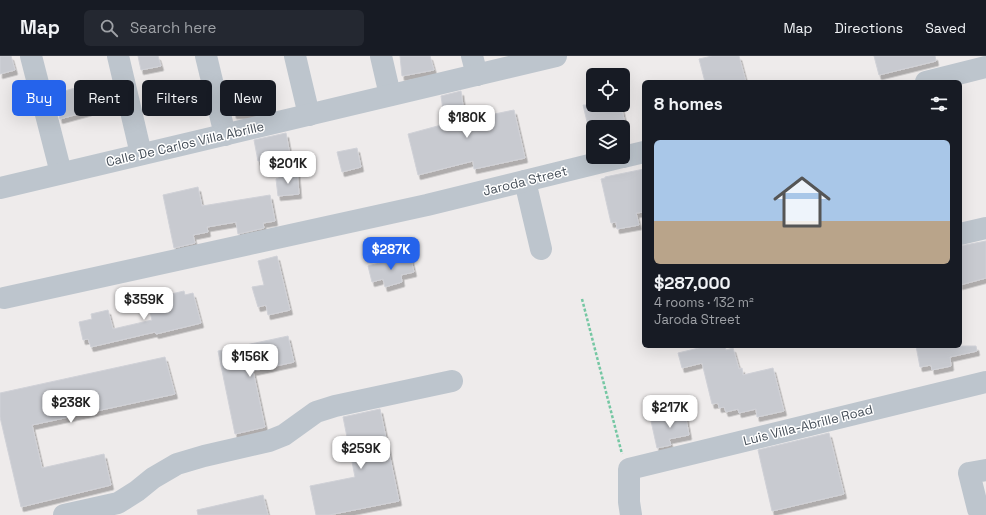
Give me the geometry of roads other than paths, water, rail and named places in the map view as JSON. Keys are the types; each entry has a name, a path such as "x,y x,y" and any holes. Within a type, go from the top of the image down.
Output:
{"street":[{"path":"31,56 61,173"},
{"path":"118,56 141,154"},
{"path":"206,56 225,134"},
{"path":"295,56 309,115"},
{"path":"381,56 390,95"},
{"name":"Calle De Carlos Villa Abrille","path":"0,188 390,95 474,65 556,56"},
{"path":"934,80 986,67"},
{"name":"Jaroda Street","path":"630,155 642,152"},
{"name":"Jaroda Street","path":"4,298 427,205 594,164"},
{"path":"525,181 541,249"},
{"path":"962,234 986,228"},
{"path":"64,515 118,503 137,491 153,478 177,464 204,456 269,441 284,435 316,412 335,406 452,380"},
{"name":"Luis Villa-Abrille Road","path":"631,515 629,502 629,469 986,382"},
{"path":"978,509 969,473 986,470"}]}
